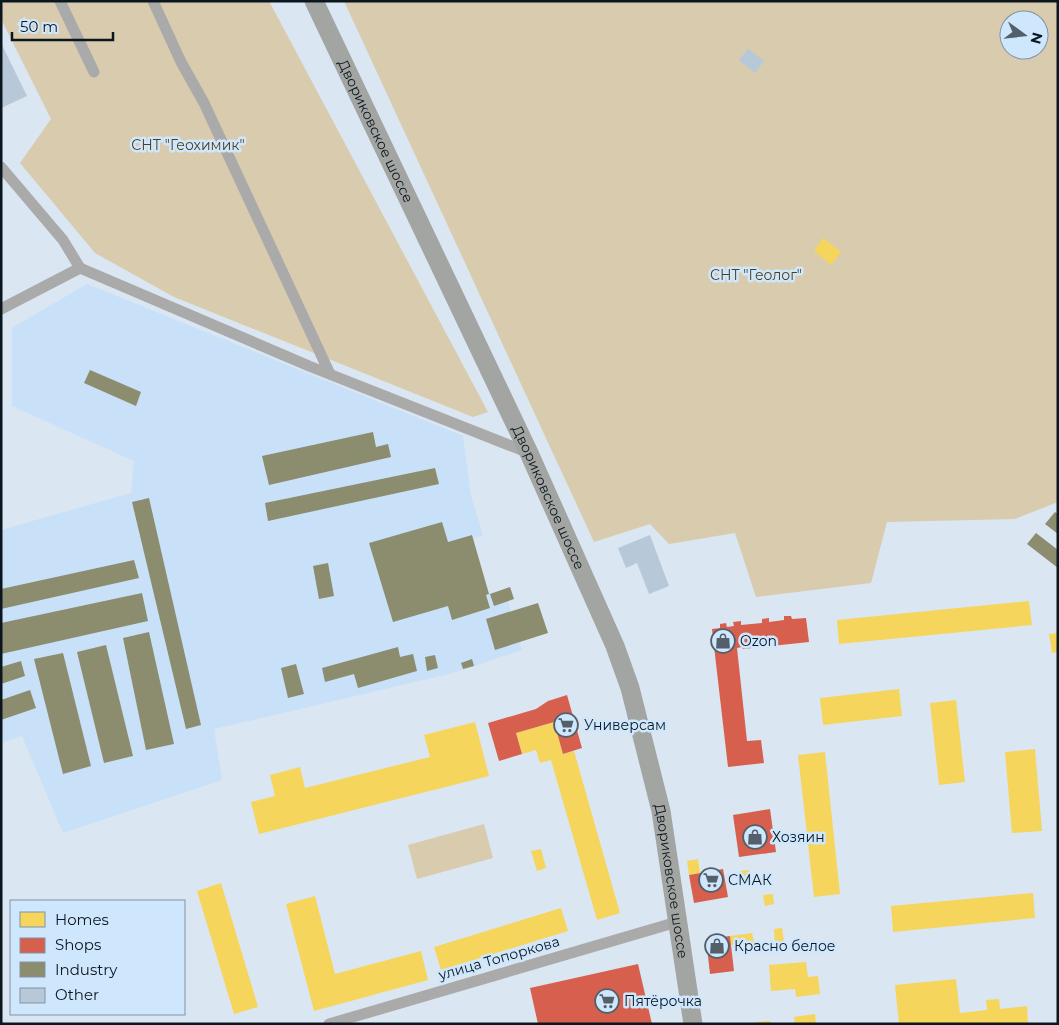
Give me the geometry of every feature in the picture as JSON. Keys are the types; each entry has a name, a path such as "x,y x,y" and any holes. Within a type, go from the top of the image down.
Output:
{"main road":[{"name":"Двориковское шоссе","path":"314,1 529,453 597,603 630,688 661,810 693,1024"}],"street":[{"path":"60,1 94,72"},
{"path":"153,1 181,62 204,103 330,374"},
{"path":"1,167 63,240 80,268 330,374 529,453"},
{"path":"1,309 80,268"},
{"name":"улица Топоркова","path":"329,1024 677,922"}],"shaded area":[{"path":"87,284 463,436 471,496 483,535 473,539 489,594 510,587 514,599 508,602 522,650 453,673 214,729 222,780 63,833 22,736 1,743 1,530 131,493 134,461 12,406 12,328"}],"green space":[{"name":"СНТ \"Геохимик\"","path":"1,1 269,1 488,412 473,417 174,297 95,253 20,163 51,119 1,19"},
{"name":"СНТ \"Геолог\"","path":"344,1 1058,1 1058,502 1015,519 887,522 871,583 756,597 735,533 669,544 650,524 594,542"},
{"path":"484,824 493,858 417,879 408,845"}],"building: Homes":[{"path":"823,238 841,252 831,265 814,251"},
{"path":"1029,601 1032,625 839,644 837,620"},
{"path":"1058,633 1058,652 1052,653 1049,634"},
{"path":"899,689 902,716 823,725 820,698"},
{"path":"956,700 965,782 939,785 930,703"},
{"path":"475,722 489,776 259,834 251,802 275,796 270,775 300,767 305,788 430,757 424,735"},
{"path":"554,722 563,754 574,751 620,913 597,920 551,760 540,763 536,750 522,754 516,733"},
{"path":"1035,749 1042,831 1012,833 1005,752"},
{"path":"825,752 840,894 814,897 798,755"},
{"path":"541,849 546,868 537,871 531,851"},
{"path":"698,859 700,873 689,875 687,861"},
{"path":"749,870 751,880 742,881 740,871"},
{"path":"221,883 258,1007 234,1014 197,891"},
{"path":"1033,893 1035,918 893,932 891,906"},
{"path":"773,894 774,904 765,906 763,895"},
{"path":"315,896 335,974 421,951 428,980 314,1011 286,904"},
{"path":"561,908 568,931 441,970 434,947"},
{"path":"782,928 784,942 775,943 774,929"},
{"path":"752,933 754,942 750,943 750,948 744,948 743,943 731,945 730,936"},
{"path":"806,962 808,977 818,976 820,994 796,997 795,989 771,991 769,965"},
{"path":"956,979 960,1013 987,1010 986,1000 999,999 1000,1009 1027,1006 1028,1024 899,1024 895,985"},
{"path":"815,1014 816,1024 795,1024 794,1017"},
{"path":"770,1021 770,1024 756,1024 755,1022"}],"building: Shops":[{"path":"784,616 791,616 792,619 806,618 809,642 737,648 747,741 761,740 764,763 728,767 712,629 720,628 720,624 726,623 727,627 734,626 733,622 741,621 741,625 762,623 762,619 769,618 769,622 784,620"},
{"path":"567,695 582,748 563,754 554,722 516,733 522,754 499,761 488,723 536,709 548,701"},
{"name":"Хозяин","path":"770,809 776,852 739,857 733,815"},
{"path":"723,869 728,897 694,903 689,875"},
{"path":"730,936 734,971 710,974 706,939"},
{"path":"638,964 652,1024 538,1024 530,988"}],"building: Industry":[{"path":"90,370 141,392 136,406 84,383"},
{"path":"373,432 376,447 388,444 391,457 269,485 262,456"},
{"path":"435,468 439,484 268,521 265,503"},
{"path":"149,498 201,725 186,729 132,502"},
{"path":"1055,512 1058,514 1058,534 1045,524"},
{"path":"442,522 448,542 472,535 489,594 486,595 490,608 452,620 448,606 393,622 369,543"},
{"path":"1036,533 1058,550 1058,568 1027,544"},
{"path":"134,560 139,578 1,609 1,589"},
{"path":"328,563 334,596 319,599 313,566"},
{"path":"510,587 514,599 494,606 490,594"},
{"path":"142,593 148,621 1,654 1,623"},
{"path":"538,603 548,633 495,650 486,619"},
{"path":"149,632 174,744 146,750 123,638"},
{"path":"106,645 133,756 104,763 77,652"},
{"path":"398,647 400,657 413,654 417,671 358,688 354,674 325,682 322,668"},
{"path":"63,653 91,766 63,774 34,659"},
{"path":"435,655 438,668 427,671 425,657"},
{"path":"472,659 474,666 463,669 461,663"},
{"path":"21,661 25,676 1,684 1,667"},
{"path":"296,664 304,694 288,698 281,668"},
{"path":"30,690 36,708 1,720 1,700"}],"building: Other":[{"path":"1,43 27,96 1,108"},
{"path":"748,49 764,61 755,73 739,60"},
{"path":"650,535 669,586 649,594 637,563 626,568 618,548"}],"place":[{"name":"Ozon","path":"723,641"},
{"name":"Универсам","path":"566,725"},
{"name":"Хозяин","path":"755,837"},
{"name":"СМАК","path":"711,880"},
{"name":"Красно белое","path":"717,946"},
{"name":"Пятёрочка","path":"607,1001"}]}
